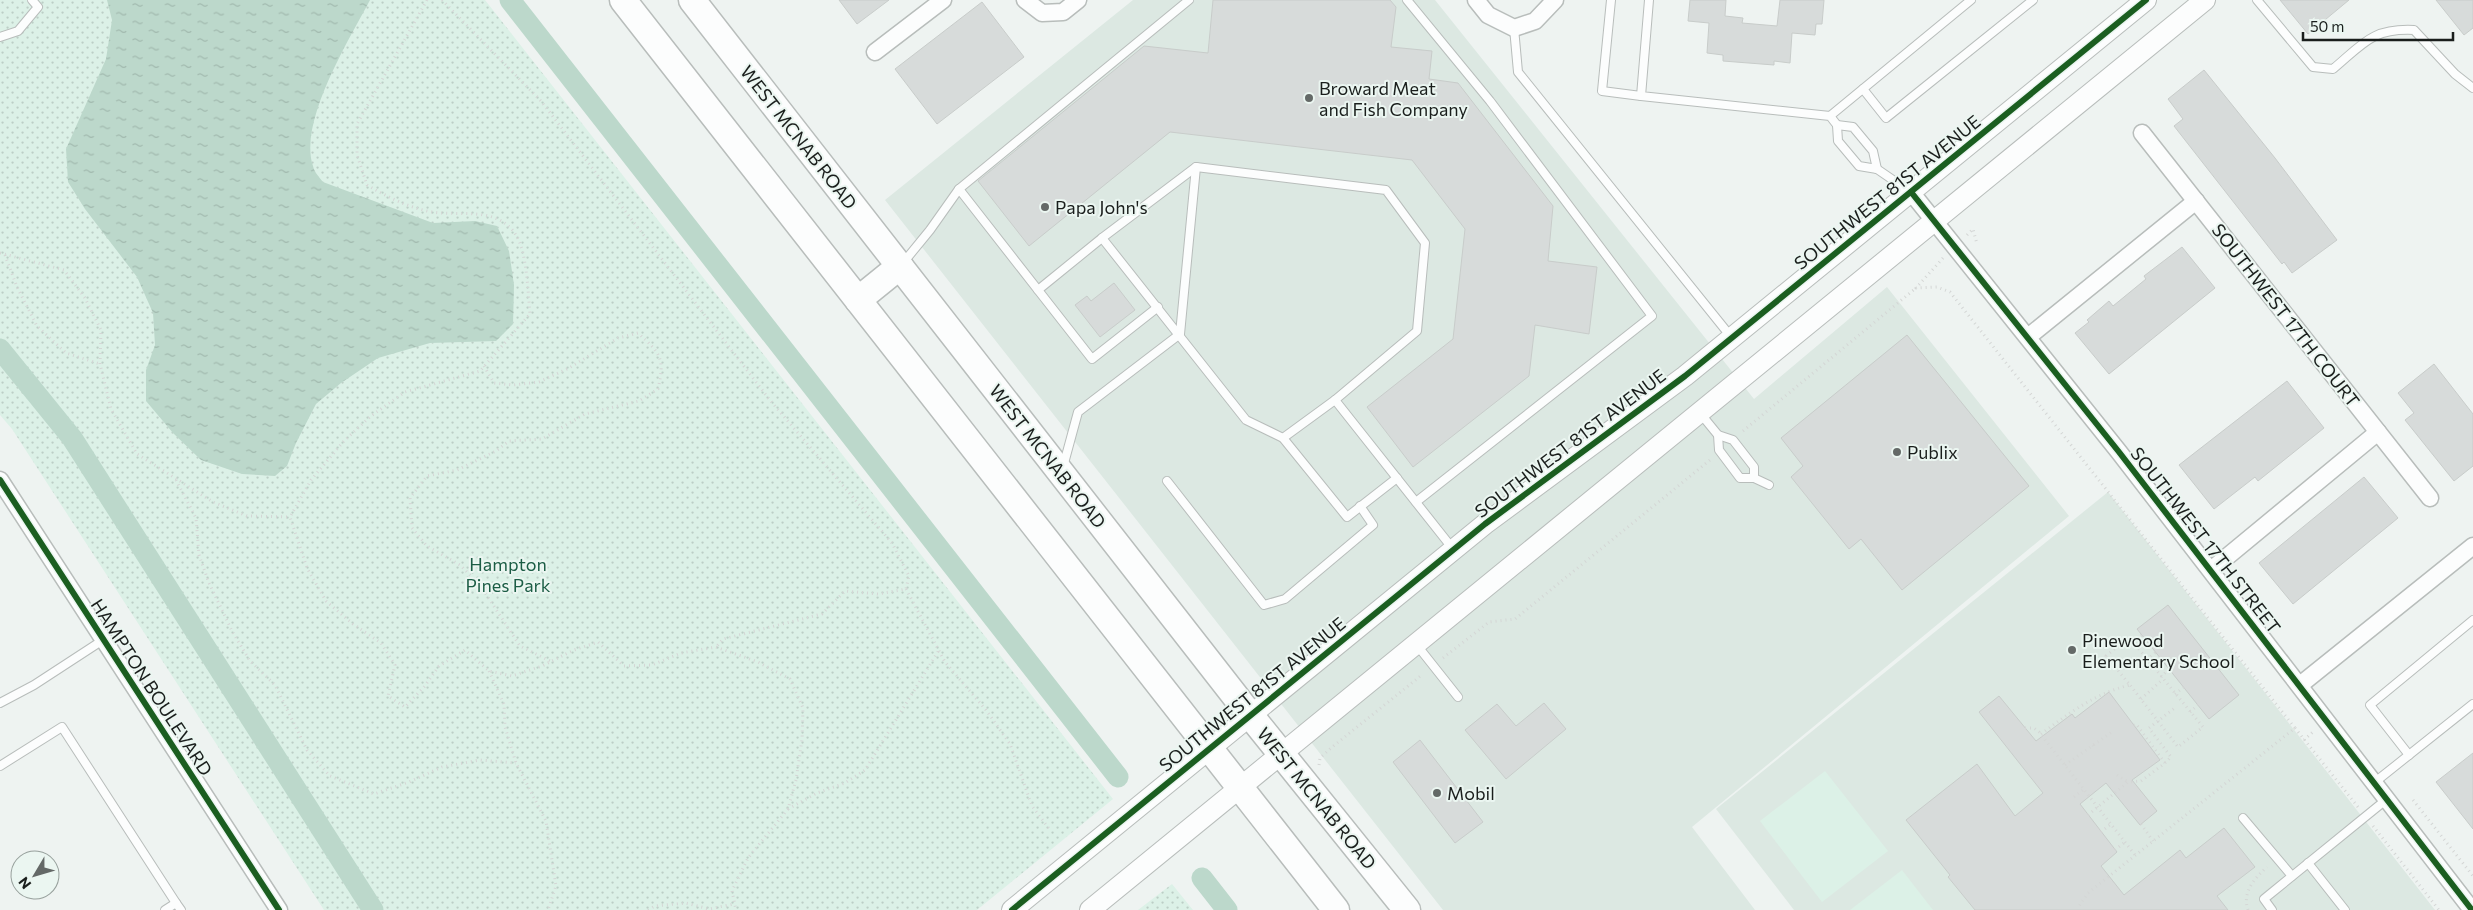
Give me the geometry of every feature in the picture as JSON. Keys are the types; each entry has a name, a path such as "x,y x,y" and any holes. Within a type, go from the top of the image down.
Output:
{"main road":[{"path":"624,0 1336,910"},
{"name":"WEST MCNAB ROAD","path":"692,0 1250,715 1407,910"},
{"path":"858,300 900,266"}],"street":[{"path":"875,52 943,0"},
{"path":"1025,0 1042,13 1063,12 1078,0"},
{"path":"1476,0 1488,15 1514,28 1535,21 1555,0"},
{"name":"SOUTHWEST 81ST AVENUE","path":"1012,910 1454,549 1685,376 2146,0"},
{"path":"1090,910 2205,0"},
{"name":"SOUTHWEST 17TH COURT","path":"2142,133 2430,498"},
{"name":"SOUTHWEST 17TH STREET","path":"1911,192 2028,337 2211,570 2472,910"},
{"path":"2028,337 2196,201"},
{"path":"2211,570 2378,432"},
{"name":"HAMPTON BOULEVARD","path":"0,480 279,910"},
{"path":"2300,685 2473,546"}],"lane":[{"path":"0,37 18,31 38,7 32,0"},
{"path":"900,266 930,230 959,189 1189,0"},
{"path":"1407,0 1490,101 1652,316 1416,502"},
{"path":"1611,0 1602,91 1830,116 1971,0"},
{"path":"1641,96 1649,0"},
{"path":"1863,89 1886,118 2033,0"},
{"path":"2257,0 2313,67 2333,69 2376,34 2397,29 2414,30 2455,74 2473,88"},
{"path":"1514,28 1518,72 1732,338"},
{"path":"1830,116 1837,125 1838,141 1859,166 1877,169 1911,192"},
{"path":"1837,125 1853,127 1873,152 1877,169"},
{"path":"1038,290 1102,238 1196,167 1386,190 1425,243 1417,331 1335,400 1283,438"},
{"path":"1062,474 1078,412 1180,334 1196,167"},
{"path":"959,189 1092,359 1158,307"},
{"path":"1102,238 1180,334 1246,420 1283,438 1347,517 1396,478"},
{"path":"1335,400 1454,549"},
{"path":"1699,413 1718,434 1733,440 1754,467 1754,478"},
{"path":"1718,434 1720,452 1740,478 1754,478 1769,485"},
{"path":"1168,481 1264,605 1286,599 1373,525 1360,506"},
{"path":"2409,755 2370,705 2473,620"},
{"path":"0,703 34,685 104,640"},
{"path":"1416,644 1458,697"},
{"path":"2374,782 2473,704"},
{"path":"0,766 62,727 181,910"},
{"path":"2272,910 2264,899 2387,799"},
{"path":"2243,818 2292,876"},
{"path":"2308,863 2345,910"},
{"path":"165,910 176,903"}],"path":[{"path":"427,0 357,124 357,155 367,185 395,201 429,212 463,212 499,218 517,235 526,269 530,314 480,371 405,392 371,416 344,440 311,480 290,517 307,568 326,601 353,624 382,643 396,665 388,696 405,707 424,688 439,666 465,650 489,671 504,704 505,727 516,763 546,821 556,886 548,910"},
{"path":"442,0 541,101 769,399 892,543 909,576 906,590 939,650 946,662 986,710 1010,744 1032,806 1050,830"},
{"path":"0,253 64,270 85,298 101,330 100,364 111,410 137,454 213,502 247,516 290,517"},
{"path":"5,255 16,286 37,326 66,353 100,364"},
{"path":"1733,440 1916,288"},
{"path":"1942,289 1950,292 2295,728 2088,893 2079,906"},
{"path":"484,366 494,383 513,385 539,382 569,368 618,338 638,333 657,350 663,368 658,389 639,401 585,414 542,439 509,441 496,451 458,470 427,476 410,498 412,528 427,546 460,565 480,585 520,646 551,661"},
{"path":"1322,771 1320,758 1330,748 1489,622 1515,618 1720,452"},
{"path":"176,480 196,518 199,555 209,583 232,631 250,661 275,685 307,750 330,776 374,794 409,782 442,767 480,760 516,763"},
{"path":"716,647 723,639 822,614 845,591 878,594 906,590"},
{"path":"2133,642 2142,634"},
{"path":"2129,637 2147,660 2203,727 2178,747 2159,720 2106,656 2129,637"},
{"path":"489,671 512,676 598,642 624,666 652,665 681,653 716,647 758,662 790,680 803,708 802,740 796,780 788,810"},
{"path":"736,910 732,891 748,858 788,810 817,792 845,783 865,770 939,650"},
{"path":"2147,660 2156,652"},
{"path":"2141,699 2169,669"},
{"path":"2041,734 2067,714 2108,690 2130,685"},
{"path":"2175,694 2184,687"},
{"path":"2190,712 2198,705"},
{"path":"2088,815 2128,782 2141,781 2172,757 2149,728 2176,707"},
{"path":"2134,726 2136,724 2165,762"},
{"path":"2025,728 2034,728 2041,734 2135,855"},
{"path":"2065,765 2085,749 2112,732"},
{"path":"2093,745 2096,749"},
{"path":"2117,775 2128,782"},
{"path":"2074,797 2084,789"},
{"path":"2101,832 2111,824"},
{"path":"2141,824 2153,841"},
{"path":"2116,850 2125,842"},
{"path":"2248,910 2246,897 2250,885 2277,859"},
{"path":"648,910 655,906 686,903 709,909 734,904"}],"shaded area":[{"path":"1133,0 1435,0 1754,399 1887,287 2069,516 1692,827 1755,910 1443,910 885,200"},
{"name":"Pinewood Elementary School","path":"2108,492 2435,910 1794,910 1716,809"}],"green space":[{"name":"Hampton Pines Park","path":"0,0 485,0 1113,799 977,910 324,910 12,429 0,415"},
{"path":"1825,771 1888,851 1822,902 1760,821"},
{"path":"1902,870 1933,910 1850,910"},
{"path":"1172,884 1193,910 1138,910"}],"water":[{"path":"107,0 370,0 339,58 319,105 310,148 313,166 323,182 433,223 475,221 497,226 509,251 514,285 513,324 496,341 430,343 378,358 341,383 316,404 296,443 287,466 275,476 242,474 201,460 173,433 146,401 146,370 155,345 153,313 137,277 85,209 68,182 66,149 106,59 112,20"}],"building":[{"path":"839,0 889,0 857,24"},
{"path":"1213,0 1390,0 1396,7 1391,47 1432,51 1429,79 1458,83 1553,206 1548,261 1597,267 1589,334 1535,325 1529,376 1413,467 1367,407 1453,339 1465,229 1412,160 1170,132 1029,246 978,181 1144,46 1208,53"},
{"path":"1690,0 1726,0 1725,16 1743,18 1742,23 1777,26 1780,0 1824,0 1822,24 1816,24 1815,35 1792,33 1790,63 1774,61 1774,65 1723,61 1723,55 1707,53 1709,23 1688,21"},
{"path":"2280,0 2349,0 2308,34"},
{"path":"2436,0 2473,0 2473,28 2464,35"},
{"path":"982,2 1024,57 937,124 895,69"},
{"path":"2204,70 2275,158 2337,240 2292,273 2284,262 2282,264 2174,126 2183,119 2168,99"},
{"path":"2182,247 2215,288 2109,374 2075,333 2089,322 2087,320 2109,301 2113,306 2146,279 2144,276"},
{"path":"1114,283 1135,310 1100,337 1075,305 1087,296 1091,301"},
{"name":"Publix","path":"1907,335 2029,486 1902,590 1861,539 1849,549 1791,477 1803,466 1781,438"},
{"path":"2434,364 2473,414 2473,466 2454,481 2405,420 2414,413 2398,393"},
{"path":"2287,381 2324,428 2258,481 2255,477 2214,509 2179,465"},
{"path":"2364,477 2398,518 2293,604 2259,563"},
{"path":"2168,605 2239,695 2209,719 2137,629"},
{"path":"2109,692 2160,760 2132,780 2157,811 2140,825 2106,783 2080,804 2117,852 2101,866 2124,895 2180,850 2186,858 2224,828 2255,867 2217,896 2228,910 1975,910 1906,820 1977,764 2015,816 2043,793 1979,712 1999,696 2036,741 2072,714 2075,718"},
{"path":"1544,703 1566,729 1506,779 1465,730 1497,704 1516,726"},
{"path":"1420,740 1483,822 1455,843 1393,762"},
{"path":"2473,753 2473,829 2436,782"}],"waterway":[{"path":"510,0 1118,777"},
{"path":"0,349 72,438 373,910"},
{"path":"1202,878 1227,910"}],"cycle path":[{"path":"1012,910 1485,524 1685,376 2146,0"},
{"path":"1911,192 2119,452 2472,910"},
{"path":"0,480 279,910"}],"place":[{"name":"Broward Meat and Fish Company","path":"1309,98"},
{"name":"Papa John's","path":"1045,207"},
{"name":"Publix","path":"1897,452"},
{"name":"Pinewood Elementary School","path":"2072,650"},
{"name":"Mobil","path":"1437,793"}]}
